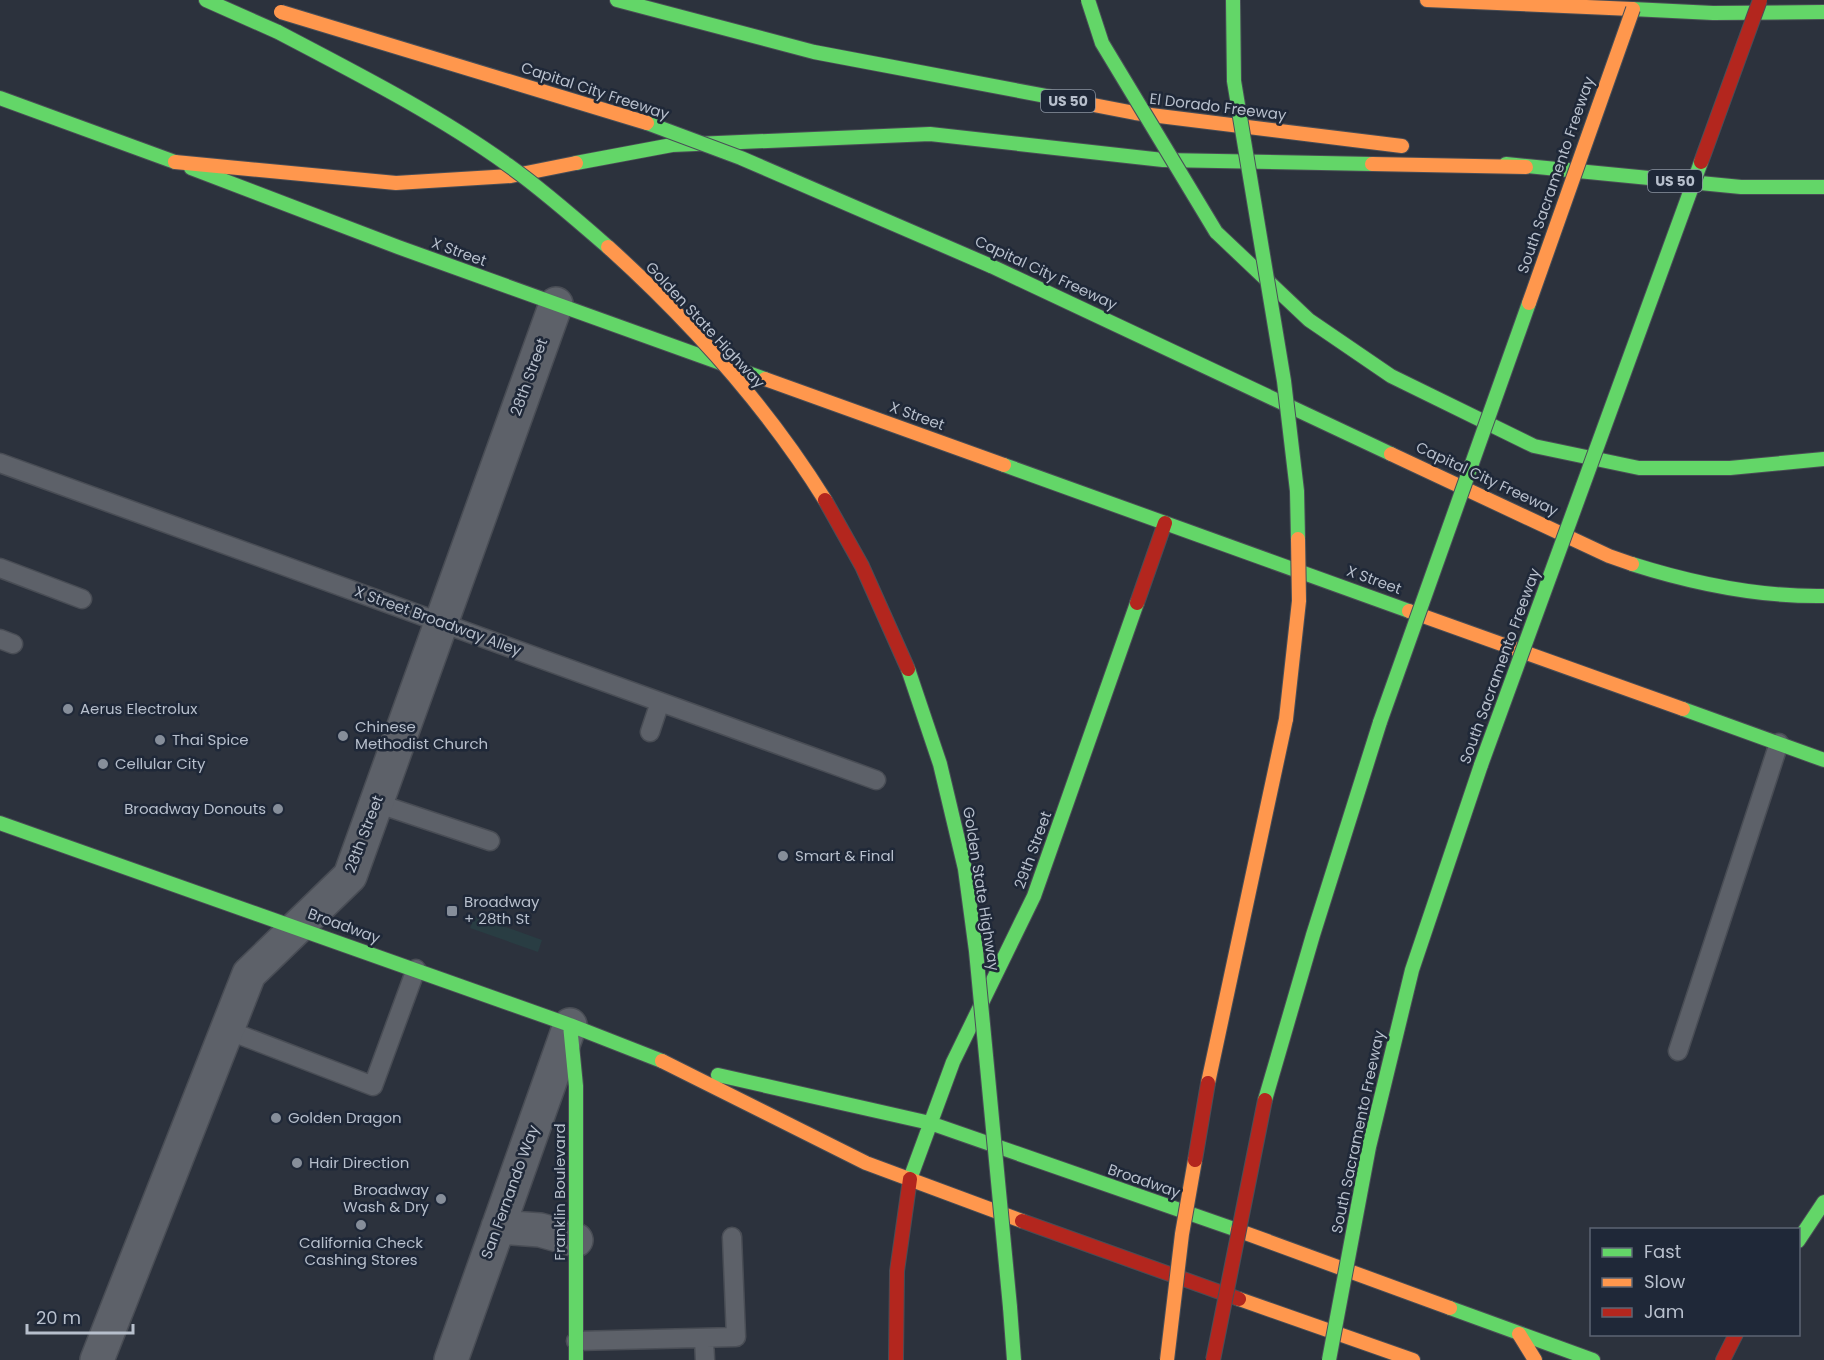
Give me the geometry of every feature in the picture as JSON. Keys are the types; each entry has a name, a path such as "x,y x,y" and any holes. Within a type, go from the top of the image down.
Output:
{"main road":[{"name":"Golden State Highway","path":"206,0 278,32 386,87 514,169 626,264 724,365 779,432 826,502 867,578 903,655 932,735 954,817 969,900 978,975 1014,1360"},
{"name":"El Dorado Freeway","path":"617,0 814,52 1135,113 1412,148"},
{"path":"1088,0 1102,43 1216,232 1309,320 1391,376 1534,446 1639,468 1730,468 1824,459"},
{"path":"1167,1360 1182,1234 1208,1083 1286,719 1299,601 1297,491 1284,381 1234,81 1233,0"},
{"path":"1427,0 1713,13 1824,12"},
{"name":"South Sacramento Freeway","path":"1329,1360 1370,1146 1412,970 1481,765 1760,0"},
{"path":"1747,34 1765,0"},
{"name":"South Sacramento Freeway","path":"1212,1360 1265,1100 1313,935 1380,722 1634,3"},
{"name":"Capital City Freeway","path":"276,11 616,112 741,158 992,266 1610,556 1682,580 1757,594 1824,596"},
{"name":"X Street","path":"0,98 386,243 1824,759"},
{"path":"175,162 396,183 511,176 672,145 930,134 1163,160 1526,167"},
{"name":"US 50","path":"1434,152 1526,167 1742,187 1824,187"},
{"name":"29th Street","path":"896,1360 897,1271 910,1179 953,1062 1034,896 1165,523"},
{"name":"Broadway","path":"0,823 570,1025 675,1066 866,1163 1072,1240 1413,1360"},
{"name":"Franklin Boulevard","path":"570,1025 576,1086 576,1360"},
{"name":"Broadway","path":"675,1066 930,1123 1256,1237 1593,1360"},
{"path":"1800,1237 1824,1202"},
{"path":"1519,1334 1535,1360"},
{"path":"1723,1360 1735,1337"}],"street":[{"name":"28th Street","path":"97,1360 249,974 350,876 556,304"},
{"name":"San Fernando Way","path":"451,1360 570,1025"},
{"path":"498,1227 540,1230 576,1240"}],"lane":[{"name":"X Street Broadway Alley","path":"0,463 441,623 552,670 660,702 876,780"},
{"path":"0,568 82,599"},
{"path":"650,732 660,702"},
{"path":"1678,1051 1779,743"},
{"path":"376,803 490,841"},
{"path":"227,1030 373,1086 416,969"},
{"path":"576,1341 736,1337 732,1237"},
{"path":"704,1339 705,1360"}],"shaded area":[{"path":"475,916 542,940 538,952 470,928"}],"traffic: fast":[{"path":"206,0 278,32"},
{"path":"617,0 814,52 1078,102"},
{"path":"1088,0 1102,43 1216,232"},
{"path":"1233,0 1234,81 1284,381 1297,491 1298,539"},
{"path":"1632,9 1713,13 1824,12"},
{"path":"278,32 396,95 481,146 534,184 608,247"},
{"path":"0,98 175,162"},
{"path":"647,123 741,158 991,266"},
{"path":"576,163 672,145 930,134 1163,160 1372,164"},
{"path":"1481,765 1701,162"},
{"path":"1506,164 1741,187 1824,187"},
{"path":"191,168 398,247 765,379"},
{"path":"1216,232 1309,320 1391,376 1534,446 1639,468 1730,468 1824,459"},
{"path":"991,266 1391,454"},
{"path":"1380,722 1529,303"},
{"path":"1004,465 1409,611"},
{"path":"1632,564 1679,578 1727,588 1799,596 1824,596"},
{"path":"910,1179 953,1062 1034,896 1137,603"},
{"path":"908,669 940,764 965,869 976,951 1010,1307"},
{"path":"1683,709 1824,760"},
{"path":"1265,1100 1313,935 1380,722"},
{"path":"1369,1147 1412,970 1481,765"},
{"path":"0,823 570,1025 662,1061"},
{"path":"570,1025 576,1086 576,1360"},
{"path":"718,1075 930,1123 1237,1230"},
{"path":"1329,1360 1369,1147"},
{"path":"1800,1238 1824,1202"},
{"path":"1010,1307 1014,1360"},
{"path":"1450,1308 1593,1360"}],"traffic: slow":[{"path":"1427,0 1632,9"},
{"path":"1529,303 1633,9"},
{"path":"281,12 647,123"},
{"path":"1078,102 1135,113 1402,146"},
{"path":"175,162 396,183 511,176 576,163"},
{"path":"1372,164 1526,167"},
{"path":"608,247 669,305 726,366 778,431 825,500"},
{"path":"765,379 1004,465"},
{"path":"1391,454 1609,556 1632,564"},
{"path":"1286,719 1299,601 1298,539"},
{"path":"1409,611 1683,709"},
{"path":"1208,1083 1286,719"},
{"path":"662,1061 866,1163 1022,1221"},
{"path":"1167,1360 1182,1234 1195,1160"},
{"path":"1237,1230 1450,1308"},
{"path":"1239,1299 1413,1360"},
{"path":"1519,1334 1535,1360"}],"traffic: jam":[{"path":"1701,162 1760,0"},
{"path":"825,500 862,566 908,669"},
{"path":"1137,603 1165,523"},
{"path":"1195,1160 1208,1083"},
{"path":"1213,1360 1265,1100"},
{"path":"896,1360 897,1271 910,1179"},
{"path":"1022,1221 1239,1299"},
{"path":"1723,1360 1735,1336"}],"place":[{"name":"Aerus Electrolux","path":"68,709"},
{"name":"Chinese Methodist Church","path":"343,736"},
{"name":"Thai Spice","path":"160,740"},
{"name":"Cellular City","path":"103,764"},
{"name":"Broadway Donouts","path":"278,809"},
{"name":"Smart & Final","path":"783,856"},
{"name":"Broadway + 28th St","path":"452,911"},
{"name":"Golden Dragon","path":"276,1118"},
{"name":"Hair Direction","path":"297,1163"},
{"name":"Broadway Wash & Dry","path":"441,1199"},
{"name":"California Check Cashing Stores","path":"361,1225"}]}
